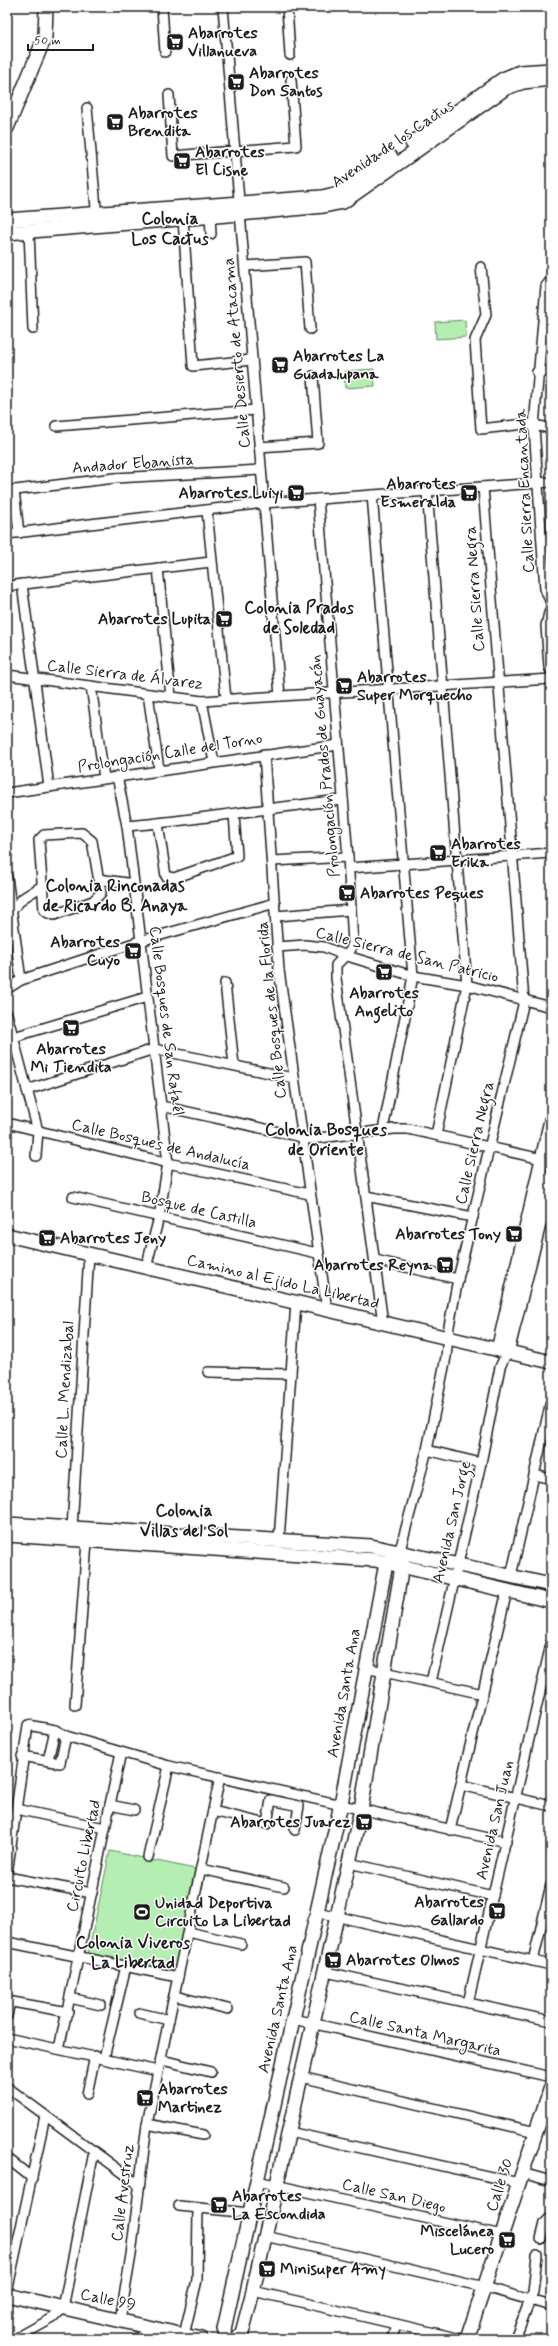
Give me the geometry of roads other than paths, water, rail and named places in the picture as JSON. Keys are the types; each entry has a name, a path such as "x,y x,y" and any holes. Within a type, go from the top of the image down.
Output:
{"street":[{"path":"7,128 45,37 46,7"},
{"path":"162,7 165,52"},
{"name":"Calle Desierto de Atacama","path":"223,7 280,696"},
{"path":"287,7 290,55"},
{"name":"Avenida de los Cactus","path":"7,220 96,213 240,208 342,202 503,79 520,72 551,70"},
{"name":"Avenida de los Cactus","path":"417,144 506,88 523,82 551,79"},
{"path":"168,95 173,156 296,146 291,80"},
{"path":"87,108 97,226"},
{"name":"Avenida de los Cactus","path":"7,233 183,219 210,216 240,208"},
{"path":"210,216 211,234"},
{"path":"183,219 193,366 252,360"},
{"path":"29,232 33,329"},
{"path":"245,266 305,262 310,329"},
{"path":"481,267 486,315 475,340 481,429 525,424 551,428"},
{"name":"Calle Sierra Encantada","path":"550,281 546,286 537,372 534,426 545,589 551,603"},
{"path":"537,372 551,371"},
{"path":"259,447 318,443 314,376"},
{"path":"56,426 256,410"},
{"name":"Andador Ebanista","path":"10,491 115,478 261,470"},
{"path":"7,534 264,503 551,482"},
{"name":"Calle Sierra Negra","path":"448,1338 458,1279 524,1001 497,683 483,487"},
{"path":"10,491 19,533"},
{"path":"427,491 444,686 467,985 436,1135"},
{"path":"372,495 414,976 383,1130"},
{"name":"Prolongación Prados de Guayacán","path":"318,499 349,868 353,944 350,951 344,955 336,966 336,978 383,1323"},
{"path":"207,511 226,699"},
{"path":"7,586 211,562"},
{"path":"158,568 171,697"},
{"path":"22,584 49,787"},
{"path":"550,622 551,668"},
{"name":"Calle Sierra de Álvarez","path":"7,674 202,701 551,679"},
{"path":"91,686 104,778"},
{"path":"148,694 159,769"},
{"path":"202,701 214,762"},
{"name":"Prolongación Calle del Torno","path":"7,793 159,769 338,745"},
{"name":"Calle Bosques de la Florida","path":"264,754 269,807 277,947 317,1253 327,1310"},
{"name":"Calle Bosques de San Rafaél","path":"118,776 127,826 168,1163 159,1217 146,1268"},
{"path":"127,826 158,824 234,814 269,807 343,800"},
{"path":"158,824 166,876 174,878 237,856 234,814"},
{"path":"82,833 89,836 92,841 100,893 97,898 54,914 48,913 44,910 42,886 38,840 44,835 82,833"},
{"path":"349,868 551,853"},
{"path":"272,861 348,857"},
{"path":"7,877 9,910 22,980"},
{"path":"98,879 134,884"},
{"path":"9,910 22,898 42,886"},
{"path":"7,989 22,980 140,941 275,903"},
{"path":"276,916 351,910"},
{"name":"Calle Sierra de San Patricio","path":"277,947 314,945 414,976 467,985 551,1007"},
{"path":"225,983 234,1065"},
{"path":"10,1038 147,998"},
{"path":"7,1014 10,1038 27,1090 38,1131 36,1156"},
{"path":"27,1090 154,1049 293,1078"},
{"path":"161,1106 302,1138 322,1139 401,1128 546,1160"},
{"path":"502,1351 546,1160 551,1120"},
{"name":"Calle Bosques de Andalucía","path":"7,1123 168,1163 309,1194"},
{"path":"502,1351 551,1176"},
{"path":"366,1196 473,1217"},
{"name":"Bosque de Castilla","path":"73,1197 317,1253"},
{"name":"Camino al Ejido La Libertad","path":"7,1235 551,1362"},
{"name":"Calle L. Mendizabal","path":"72,1528 88,1254"},
{"path":"375,1260 458,1279"},
{"path":"279,1540 296,1303"},
{"path":"236,2339 242,2333 266,2236 313,2023 326,1972 361,1809 402,1566 400,1550 427,1450 446,1357 448,1338"},
{"name":"Avenida San Jorge","path":"431,1682 481,1463 502,1351"},
{"path":"208,1372 291,1374"},
{"path":"511,1576 551,1401"},
{"path":"427,1450 481,1463"},
{"path":"535,1475 551,1479"},
{"path":"7,1524 371,1546 400,1550 551,1585"},
{"path":"7,1535 364,1559 402,1566 551,1601"},
{"path":"75,1705 87,1541"},
{"path":"386,1563 400,1550"},
{"name":"Avenida Santa Ana","path":"227,2339 224,2329 341,1804 386,1563"},
{"path":"450,1830 507,1591"},
{"name":"Avenida San Juan","path":"468,2003 551,1644"},
{"path":"366,1668 483,1694"},
{"path":"92,1893 7,1876 22,1756 28,1724 55,1730 66,1736 169,1766 506,1842"},
{"path":"48,1760 55,1730"},
{"path":"22,1756 60,1763 66,1736"},
{"name":"Circuito Libertad","path":"59,2048 68,2012 122,1752"},
{"path":"148,1857 169,1766"},
{"path":"7,2038 59,2048 158,2071 162,2060 220,1777"},
{"path":"461,1785 551,1806"},
{"path":"213,1811 267,1824 271,1800 299,1806 295,1830"},
{"path":"110,1805 134,1810"},
{"path":"16,1809 105,1828"},
{"path":"349,1862 493,1896"},
{"path":"202,1869 284,1887"},
{"path":"533,1961 551,1884"},
{"path":"317,1912 551,1965"},
{"path":"188,1932 241,1944"},
{"path":"7,1942 178,1977"},
{"path":"87,2094 100,2057 126,1966"},
{"path":"326,1972 551,2021"},
{"path":"175,1996 228,2009"},
{"path":"70,1998 102,2004"},
{"path":"7,2016 8,2001 68,2012"},
{"path":"140,2013 169,2020"},
{"name":"Calle Santa Margarita","path":"293,2019 551,2078"},
{"path":"162,2060 211,2072"},
{"name":"Calle Avestruz","path":"120,2320 131,2255 138,2184 147,2124 158,2071"},
{"path":"301,2077 536,2132"},
{"path":"7,2087 138,2184"},
{"name":"Calle 30","path":"468,2339 551,2087"},
{"path":"7,2292 45,2116"},
{"path":"147,2124 203,2134"},
{"path":"289,2132 520,2178 551,2181"},
{"path":"15,2339 53,2318 63,2308 94,2152"},
{"path":"7,2158 32,2178"},
{"name":"Calle San Diego","path":"257,2181 277,2184 502,2235"},
{"path":"179,2206 250,2213"},
{"path":"184,2335 197,2280 198,2208"},
{"path":"542,2239 545,2223 551,2217"},
{"path":"266,2236 485,2287 551,2306"},
{"path":"515,2339 530,2300 537,2270 537,2255"},
{"path":"253,2291 461,2339"},
{"name":"Calle 99","path":"7,2295 201,2339"},
{"path":"392,2339 396,2324"},
{"path":"135,2339 157,2328"},
{"path":"31,2330 35,2339"}],"place":[{"name":"Abarrotes Villanueva","path":"175,42"},
{"name":"Abarrotes Don Santos","path":"236,82"},
{"name":"Abarrotes Brendita","path":"115,122"},
{"name":"Abarrotes El Cisne","path":"182,161"},
{"name":"Abarrotes La Guadalupana","path":"280,365"},
{"name":"Abarrotes Luiyi","path":"296,493"},
{"name":"Abarrotes Esmeralda","path":"469,493"},
{"name":"Abarrotes Lupita","path":"224,619"},
{"name":"Abarrotes Super Morquecho","path":"344,686"},
{"name":"Abarrotes Erika","path":"438,853"},
{"name":"Abarrotes Peques","path":"347,893"},
{"name":"Abarrotes Cuyo","path":"133,951"},
{"name":"Abarrotes Angelito","path":"384,972"},
{"name":"Abarrotes Mi Tiendita","path":"71,1028"},
{"name":"Abarrotes Tony","path":"514,1234"},
{"name":"Abarrotes Jeny","path":"47,1238"},
{"name":"Abarrotes Reyna","path":"445,1265"},
{"name":"Abarrotes Juarez","path":"364,1822"},
{"name":"Abarrotes Gallardo","path":"497,1911"},
{"name":"Unidad Deportiva Circuito La Libertad","path":"142,1912"},
{"name":"Abarrotes Olmos","path":"333,1960"},
{"name":"Abarrotes Martinez","path":"145,2098"},
{"name":"Abarrotes La Escondida","path":"219,2205"},
{"name":"Miscelánea Lucero","path":"507,2240"},
{"name":"Minisuper Amy","path":"267,2269"}],"district":[{"name":"Colonia Los Cactus","path":"170,229"},
{"name":"Colonia Prados de Soledad","path":"299,618"},
{"name":"Colonia Rinconadas de Ricardo B. Anaya","path":"115,896"},
{"name":"Colonia Bosques de Oriente","path":"326,1140"},
{"name":"Colonia Villas del Sol","path":"184,1521"},
{"name":"Colonia Viveros La Libertad","path":"133,1953"}]}
